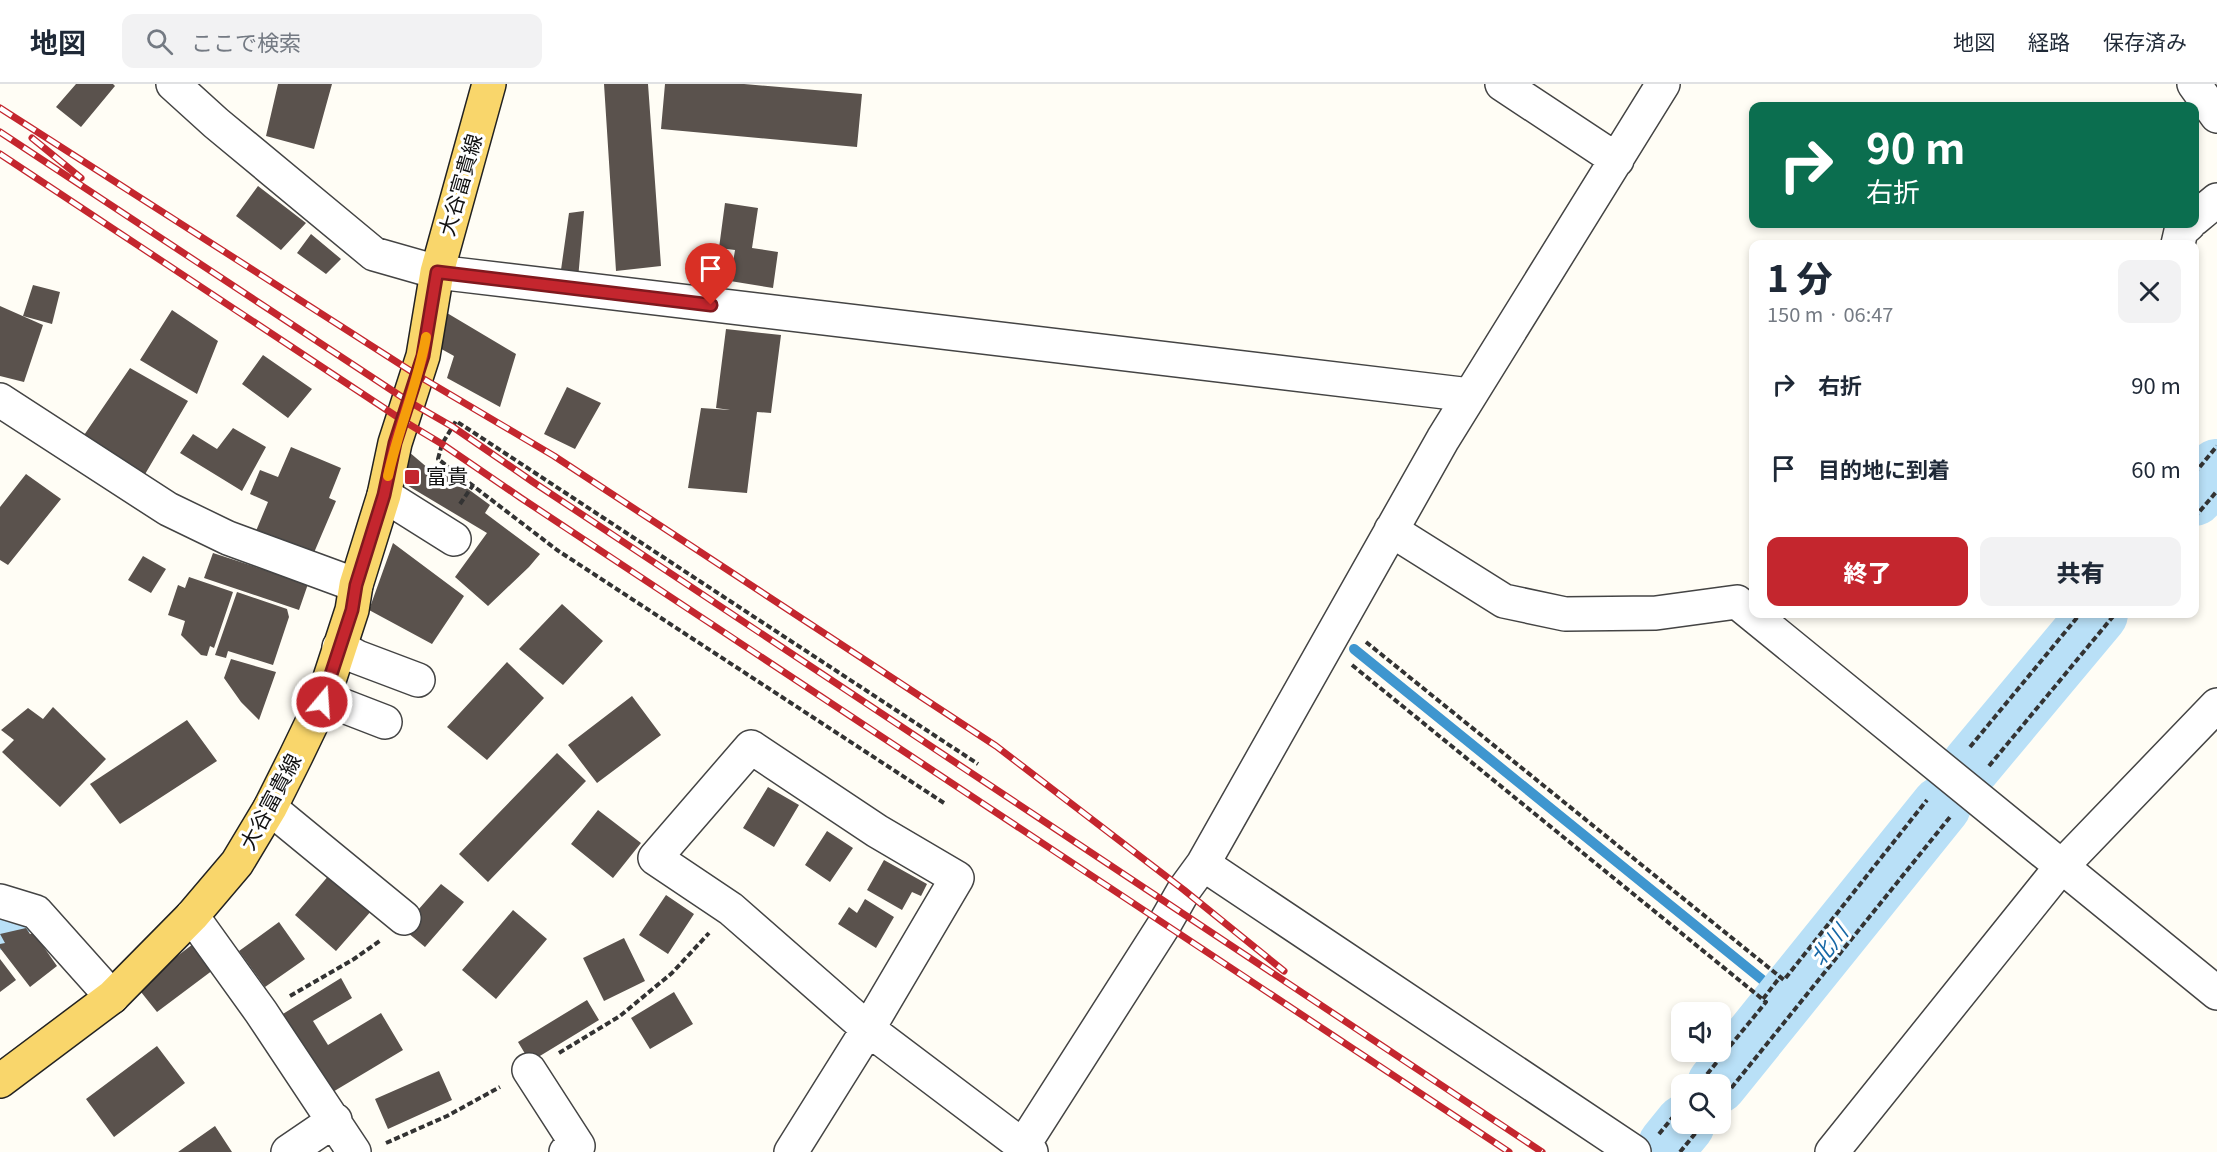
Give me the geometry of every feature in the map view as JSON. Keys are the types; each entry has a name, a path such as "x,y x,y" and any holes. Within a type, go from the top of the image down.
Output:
{"main road":[{"name":"大谷富貴線","path":"0,1081 112,996 192,916 237,863 270,808 322,702 352,610 356,585 384,495 395,443 423,356 437,272 489,84"}],"street":[{"path":"173,84 216,123 374,254 437,272 1470,395"},
{"path":"1502,84 1617,160"},
{"path":"791,1152 868,1029 957,878 877,831 751,747 655,858 731,909 868,1029 1024,1150 1184,890 1203,864 1470,395 1663,84"},
{"path":"2194,84 2217,116"},
{"path":"2199,215 2217,200"},
{"path":"0,400 168,509 228,537 356,585"},
{"path":"384,495 454,539"},
{"path":"1392,530 1504,601 1565,614 1656,613 1745,600"},
{"path":"1766,618 1958,783 2217,993"},
{"path":"339,647 357,657 418,680"},
{"path":"322,702 340,705 385,722"},
{"path":"1832,1152 2061,867 2217,705"},
{"path":"270,808 404,918"},
{"path":"1203,864 1643,1147"},
{"path":"0,901 36,912 112,996"},
{"path":"192,916 335,1120 365,1150"},
{"path":"529,1070 578,1146 566,1152"},
{"path":"288,1152 335,1120"}],"path":[{"path":"944,803 557,550 438,459 442,444 456,421 978,764"},
{"path":"2199,468 2217,446"},
{"path":"2199,512 2217,491"},
{"path":"1731,1087 1958,783 2077,618"},
{"path":"1359,636 1784,980 1958,783 2111,618"},
{"path":"1347,660 1766,1002 1707,1074"},
{"path":"365,1150 447,1116 620,1016 672,974 731,909"},
{"path":"261,1012 354,959 386,936 404,918"},
{"path":"1762,999 1780,977"},
{"path":"1643,1147 1671,1118"},
{"path":"1680,1152 1695,1134"}],"building":[{"path":"76,84 113,84 115,86 81,127 56,107"},
{"path":"278,84 332,84 314,149 266,136"},
{"path":"604,84 648,84 661,266 616,271"},
{"path":"665,84 744,84 862,94 857,147 661,129"},
{"path":"258,186 306,223 281,250 236,216"},
{"path":"725,203 758,208 752,248 778,252 773,288 730,281 735,250 719,248"},
{"path":"584,211 578,279 560,277 569,213"},
{"path":"311,234 341,259 326,274 297,253"},
{"path":"33,285 60,292 52,324 23,316"},
{"path":"0,306 43,325 24,382 0,376"},
{"path":"172,310 218,341 197,394 140,360"},
{"path":"447,313 516,354 500,407 447,378 454,356 436,346"},
{"path":"726,329 781,335 771,413 757,412 747,493 688,488 701,408 730,410 716,408"},
{"path":"263,355 312,389 288,418 242,384"},
{"path":"130,368 188,401 141,481 80,441"},
{"path":"567,387 601,403 575,449 544,434"},
{"path":"233,428 266,447 242,491 180,453 193,434 217,449"},
{"path":"291,447 341,468 329,498 336,501 313,555 256,531 268,502 250,494 260,470 278,477"},
{"path":"409,452 435,474 442,470 490,505 485,513 540,554 488,606 455,577 487,533 400,481"},
{"path":"26,474 61,499 8,565 0,560 0,507"},
{"path":"393,543 464,596 432,644 369,610"},
{"path":"213,553 308,584 299,610 204,578"},
{"path":"143,556 166,569 151,593 128,580"},
{"path":"189,577 233,592 214,648 210,646 207,656 201,655 181,635 185,621 168,615 178,585 185,588"},
{"path":"237,592 287,609 289,617 273,665 228,651 226,658 215,655"},
{"path":"562,604 603,641 563,685 519,649"},
{"path":"231,659 276,672 259,720 241,702 224,678"},
{"path":"507,662 544,698 487,760 447,727"},
{"path":"632,696 661,735 597,783 568,745"},
{"path":"53,707 106,759 60,807 2,752 14,740 1,730 28,708 43,719"},
{"path":"187,720 217,761 120,824 90,784"},
{"path":"557,753 586,781 488,882 459,854"},
{"path":"768,787 799,805 774,847 743,828"},
{"path":"598,810 641,843 613,878 571,844"},
{"path":"827,831 853,848 830,882 805,865"},
{"path":"884,860 927,884 921,896 912,892 902,910 867,890"},
{"path":"330,874 372,910 336,951 295,915"},
{"path":"441,884 464,902 425,947 402,928"},
{"path":"666,895 694,914 668,954 639,935"},
{"path":"865,899 894,917 876,948 838,924 849,907 857,913"},
{"path":"513,910 547,939 496,999 462,970"},
{"path":"279,922 305,959 265,987 239,951"},
{"path":"26,928 30,934 34,933 57,966 30,987 0,948 0,944 5,943 0,934"},
{"path":"624,938 645,981 604,1001 583,958"},
{"path":"193,944 213,970 157,1012 137,987"},
{"path":"0,959 16,980 0,992"},
{"path":"341,978 352,998 313,1021 328,1045 381,1013 403,1050 326,1096 278,1017"},
{"path":"674,992 693,1024 650,1049 631,1018"},
{"path":"587,1000 599,1020 530,1062 518,1042"},
{"path":"157,1046 185,1083 114,1137 86,1099"},
{"path":"439,1071 452,1100 388,1129 375,1099"},
{"path":"215,1126 232,1152 178,1152"}],"waterway":[{"name":"北川","path":"2199,490 2217,469"},
{"name":"北川","path":"1971,766 2095,618"},
{"path":"1354,649 1786,999"},
{"name":"北川","path":"1725,1074 1941,806"},
{"name":"北川","path":"1668,1145 1677,1134"}],"railway":[{"path":"0,108 417,375 554,456 996,746 1184,890 1284,971"},
{"path":"0,132 408,401 453,427 1542,1152"},
{"path":"32,138 81,178"},
{"path":"0,154 402,420 442,444 1509,1152"}],"slow traffic":[{"path":"388,476 395,443 423,356 426,337"}],"place":[{"name":"富貴","path":"412,477"}],"route":[{"path":"322,702 352,610 356,585 384,495 395,443 423,356 437,272 711,305"}]}
